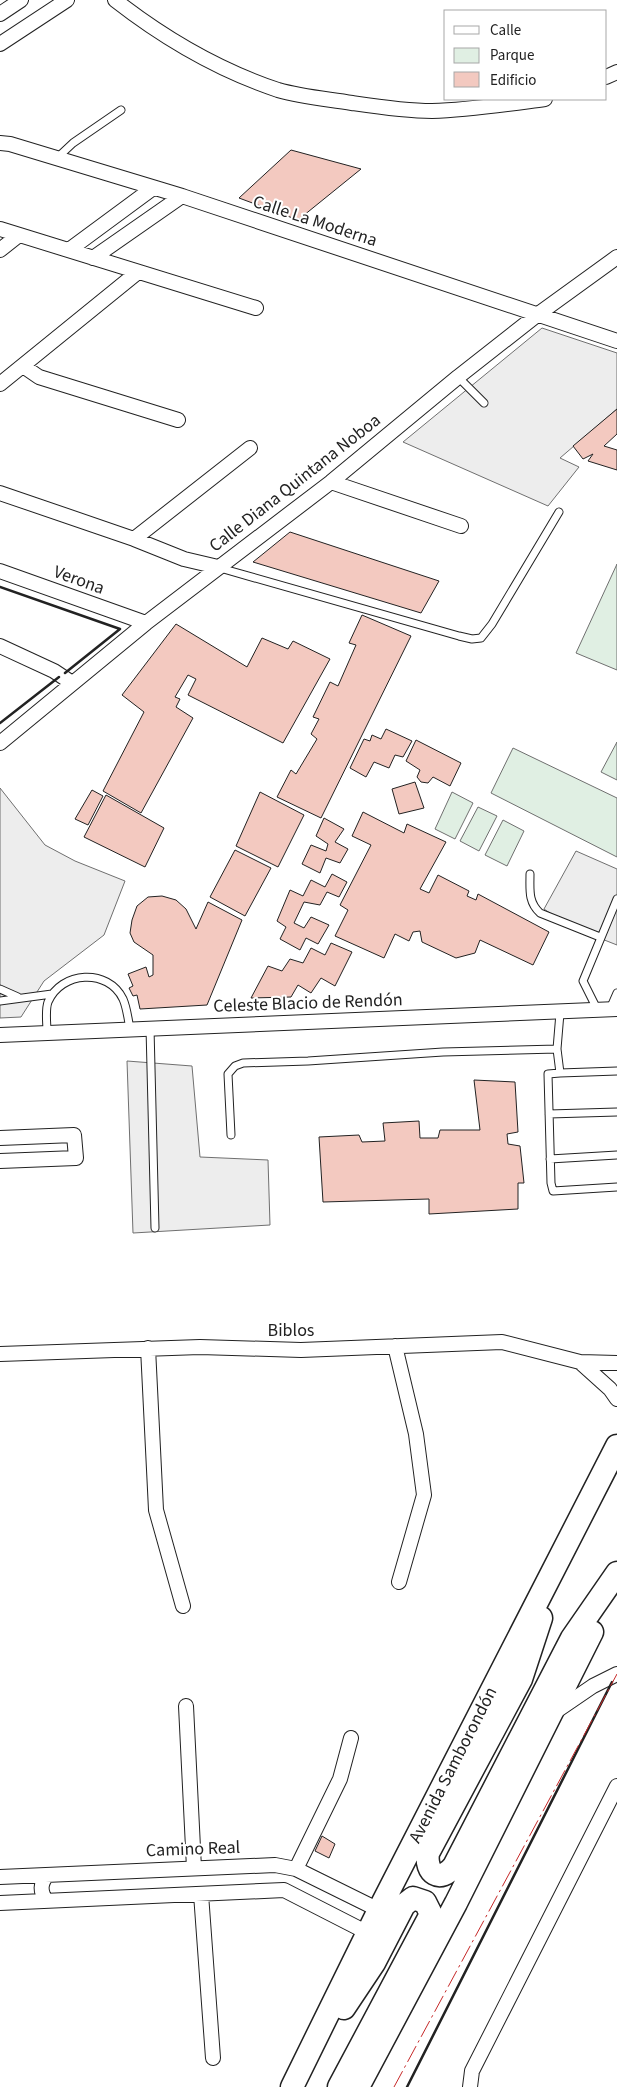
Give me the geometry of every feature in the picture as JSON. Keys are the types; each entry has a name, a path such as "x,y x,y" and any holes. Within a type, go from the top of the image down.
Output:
{"highway":[{"name":"Avenida Samborondón","path":"296,2081 379,1910 617,1446"},
{"path":"564,1550 521,1678 428,1853 427,1862 430,1870 436,1874 448,1873 454,1866 572,1638 617,1573"},
{"path":"358,2087 456,1903 552,1714 617,1580"},
{"path":"296,2081 374,1963 404,1905 413,1898 419,1899 428,1907 429,1918 339,2087"}],"street":[{"path":"0,14 21,0"},
{"path":"0,44 67,0"},
{"path":"116,0 148,25 208,62 277,90 304,96 389,108 432,111 538,100"},
{"name":"Calle La Moderna","path":"0,143 10,144 182,196 617,341"},
{"path":"69,250 153,188"},
{"path":"92,258 182,196"},
{"path":"0,229 256,308"},
{"path":"0,250 19,235"},
{"name":"Calle Diana Quintana Noboa","path":"0,743 218,567 331,482 458,377 537,315 617,257"},
{"path":"0,384 138,272"},
{"path":"23,366 38,377 178,420"},
{"path":"134,539 250,448"},
{"path":"331,482 460,526"},
{"path":"0,493 134,539 184,559 218,567"},
{"name":"Verona","path":"0,572 146,624"},
{"path":"0,646 54,671 72,684"},
{"name":"Celeste Blacio de Rendón","path":"0,1036 47,1032 560,1013 608,1009"},
{"path":"0,1138 74,1135 76,1158 0,1162"},
{"name":"Biblos","path":"0,1354 200,1347 301,1350 502,1342 580,1362 617,1363"},
{"path":"395,1346 416,1434 424,1495 399,1582"},
{"path":"148,1348 156,1510 183,1606"},
{"name":"Biblos","path":"580,1362 610,1389 617,1399"},
{"path":"552,1714 593,1686 617,1674"},
{"path":"186,1706 194,1868"},
{"path":"296,1869 340,1779 351,1738"},
{"path":"470,2087 472,2071 617,1786"},
{"name":"Camino Real","path":"0,1877 275,1865 296,1869 379,1910"},
{"path":"46,1901 42,1894 41,1885 47,1875"},
{"path":"0,1902 284,1890 368,1933"},
{"path":"201,1894 213,2058"}],"lane":[{"path":"56,158 121,110"},
{"path":"458,377 484,403"},
{"path":"218,567 459,636 472,639 481,638 492,624 559,512"},
{"path":"530,874 531,902 540,913 600,937"},
{"path":"617,899 583,982 608,1009 617,993"},
{"path":"47,1032 47,1003 52,994 62,984 76,978 96,977 112,985 122,998 130,1029"},
{"path":"0,989 18,997"},
{"path":"0,1001 18,997 52,994"},
{"path":"560,1013 557,1049 560,1073"},
{"path":"150,1028 155,1228"},
{"path":"231,1136 228,1074 235,1066 243,1063 308,1061 443,1052 557,1049"},
{"path":"617,1071 548,1074 551,1183 553,1191 617,1187"},
{"path":"549,1114 617,1112"},
{"path":"550,1159 617,1155"}],"green space":[{"path":"617,564 617,670 576,653"},
{"path":"617,742 617,780 601,772"},
{"path":"513,748 617,798 617,857 491,793"},
{"path":"452,792 473,803 455,839 435,829"},
{"path":"478,807 497,816 479,851 460,841"},
{"path":"503,820 524,831 507,866 485,855"}],"shaded area":[{"path":"542,328 617,353 617,409 560,458 579,467 548,506 403,442"},
{"path":"0,788 45,845 75,861 125,881 104,935 44,981 21,1017 0,1018"},
{"path":"576,851 617,869 617,945 569,926 544,909"},
{"path":"127,1061 192,1066 200,1157 268,1160 270,1225 133,1233"}],"building":[{"path":"291,150 361,169 298,220 239,198"},
{"path":"617,409 617,434 604,446 617,450 617,470 588,461 593,454 583,459 573,446"},
{"path":"290,532 439,581 421,613 253,562"},
{"path":"362,615 411,636 321,818 277,797 291,770 296,774 317,739 311,734 319,719 313,717 330,682 338,686 356,645 349,643"},
{"path":"176,624 247,667 262,638 288,649 293,641 330,659 283,743 188,695 196,679 188,675 175,697 180,699 176,707 193,718 141,813 103,791 144,712 122,695"},
{"path":"386,729 412,741 403,757 395,755 389,768 374,762 366,777 350,768 364,739 370,741 372,735 381,739"},
{"path":"416,740 461,763 450,786 433,777 428,783 421,782 417,777 420,770 406,761"},
{"path":"415,782 424,808 399,814 392,789"},
{"path":"92,790 103,796 88,825 75,819"},
{"path":"260,792 304,815 278,867 236,846"},
{"path":"106,795 164,828 145,867 84,837"},
{"path":"363,812 404,833 407,824 446,842 420,889 429,893 438,875 469,891 467,896 476,900 478,894 549,932 533,965 480,940 475,953 456,958 422,942 420,931 413,932 409,941 395,934 384,958 335,936 348,910 340,905 371,845 352,836"},
{"path":"324,818 344,829 335,842 348,849 340,863 326,858 320,873 302,864 311,845 326,851 328,844 316,836"},
{"path":"235,850 271,868 245,916 210,897"},
{"path":"332,874 347,882 339,897 327,892 320,905 304,902 294,923 304,928 311,917 329,925 318,944 306,938 300,950 280,939 286,927 277,921 290,890 303,896 311,880 325,887"},
{"path":"162,896 176,900 186,909 196,929 208,902 242,920 207,1005 140,1009 137,995 133,996 129,988 133,986 128,974 146,967 149,977 153,975 153,955 134,942 130,933 137,906 148,897"},
{"path":"331,943 352,952 335,986 321,978 311,993 298,985 291,997 251,998 268,966 282,971 290,959 303,963 311,948 325,955"},
{"path":"474,1080 515,1082 518,1132 507,1134 508,1144 520,1146 524,1183 518,1183 518,1209 429,1214 429,1199 323,1202 319,1137 359,1135 362,1142 385,1141 383,1123 419,1121 420,1138 438,1138 440,1130 480,1130"},
{"path":"322,1836 335,1844 329,1858 315,1851"}],"wall":[{"path":"0,587 120,629 65,673"},
{"path":"0,723 59,677"},
{"path":"407,2087 612,1682"}],"power":[{"path":"394,2087 617,1674"}]}
